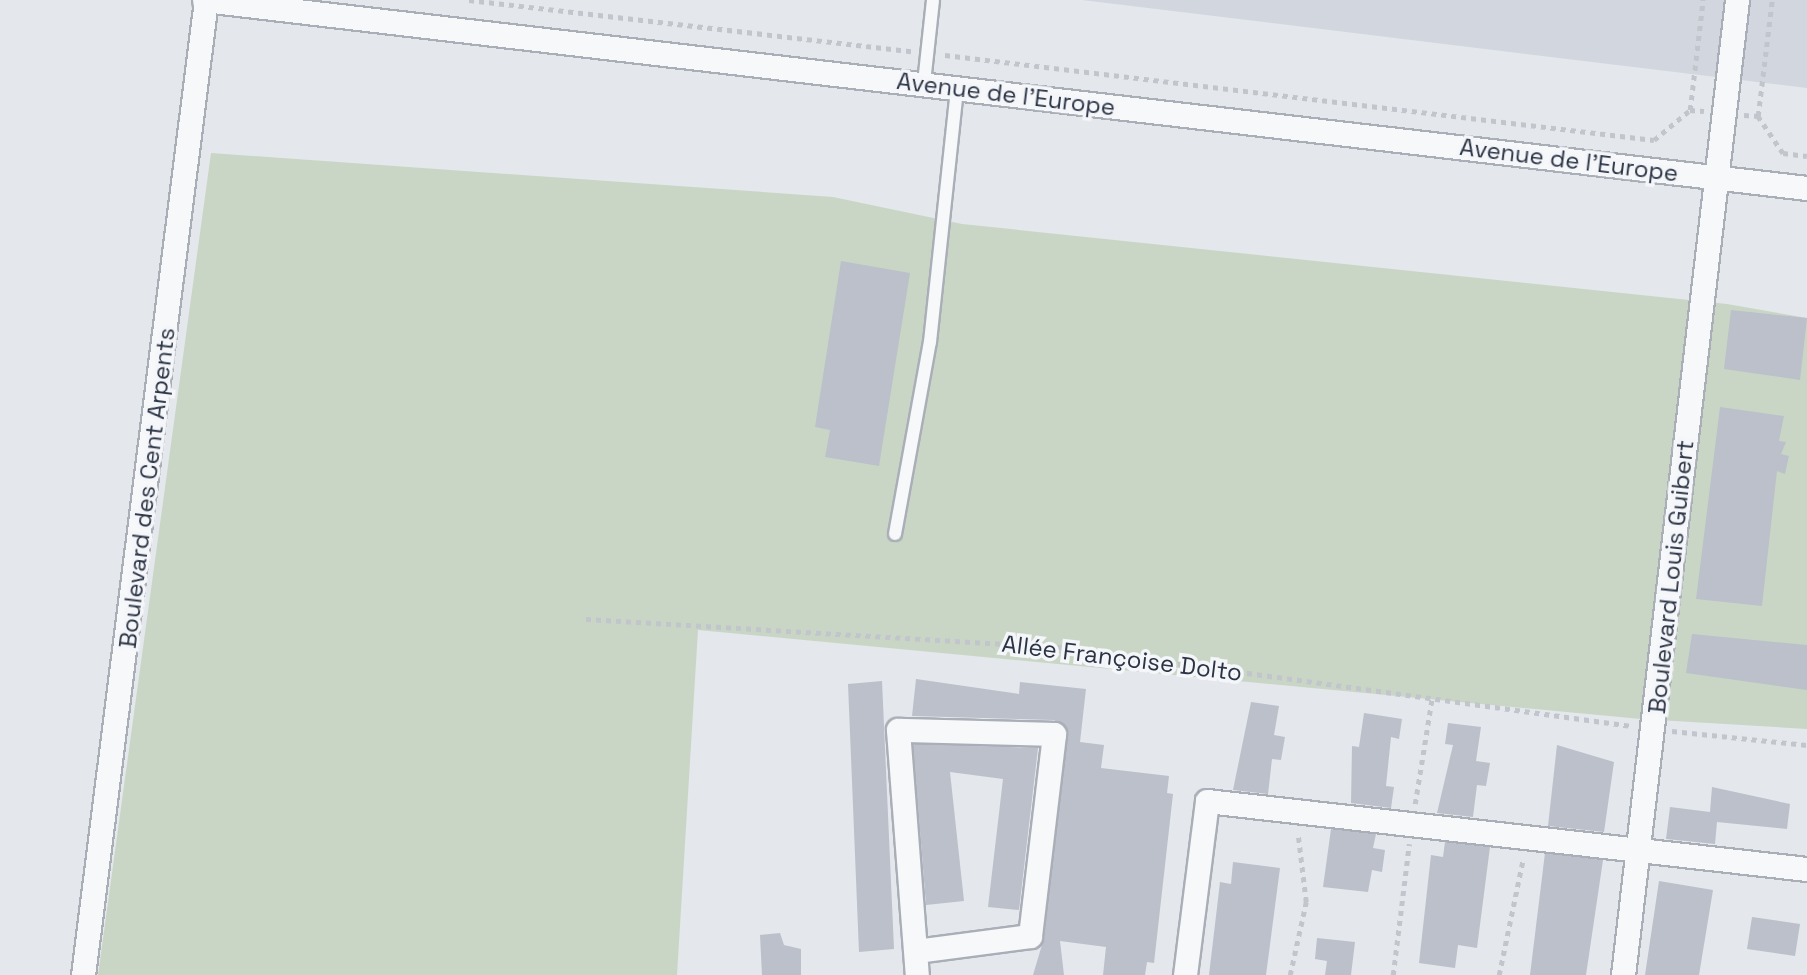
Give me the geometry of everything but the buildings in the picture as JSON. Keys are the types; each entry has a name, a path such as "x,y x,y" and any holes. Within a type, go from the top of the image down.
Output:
{"street":[{"name":"Avenue de l'Europe","path":"205,0 1807,188"},
{"name":"Boulevard des Cent Arpents","path":"83,975 205,0"},
{"name":"Boulevard Louis Guibert","path":"1623,975 1655,729 1714,177 1737,0"},
{"path":"916,951 1030,936 1054,734 898,730 917,975"},
{"path":"1185,975 1207,801 1807,869"}],"lane":[{"path":"924,83 933,0"},
{"path":"895,534 930,342 957,88"}],"path":[{"path":"469,0 1654,139 1690,110 1758,116"},
{"path":"1690,110 1703,0"},
{"path":"1772,0 1758,116 1783,153 1807,156"},
{"name":"Allée Françoise Dolto","path":"586,619 1059,647 1655,729 1807,745"},
{"path":"1290,975 1306,902 1293,810"},
{"path":"1499,975 1527,836"}],"shaded area":[{"path":"1082,0 1807,0 1807,88"}],"green space":[{"path":"211,153 833,197 962,224 1727,304 1807,318 1807,729 1641,719 698,630 677,975 98,975"}]}
